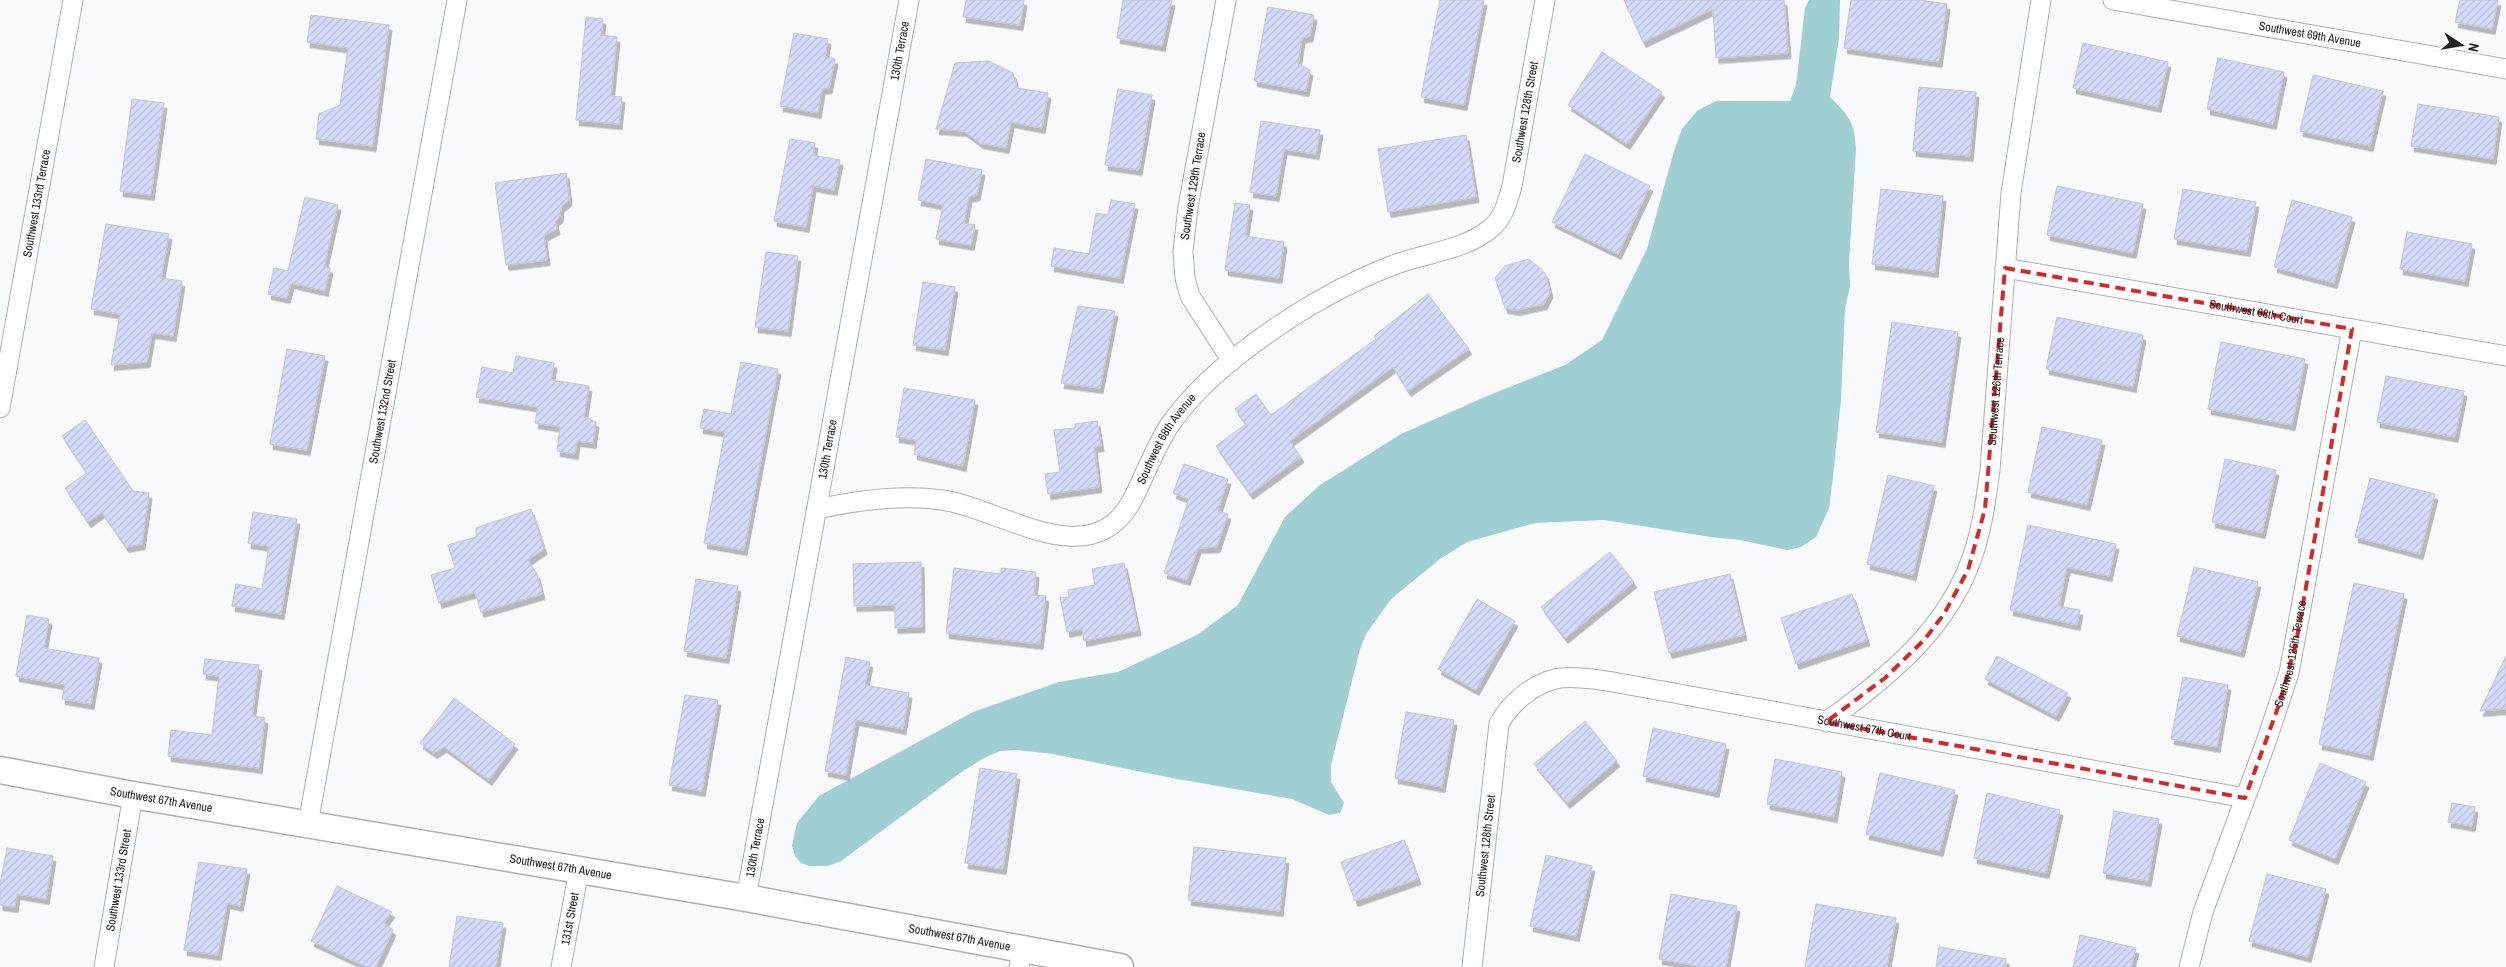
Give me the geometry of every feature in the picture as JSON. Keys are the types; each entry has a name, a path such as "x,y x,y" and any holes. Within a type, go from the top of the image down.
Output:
{"main road":[{"name":"Southwest 67th Avenue","path":"0,770 133,795 746,898 1020,958 1120,967"}],"street":[{"name":"Southwest 133rd Terrace","path":"0,408 73,0"},
{"name":"Southwest 132nd Street","path":"308,824 457,0"},
{"name":"130th Terrace","path":"746,898 818,510 909,0"},
{"name":"Southwest 129th Terrace","path":"1226,0 1188,208 1183,251 1185,278 1190,296 1232,360"},
{"name":"Southwest 128th Street","path":"1498,221 1505,208 1512,186 1545,0"},
{"name":"Southwest 126th Terrace","path":"1826,722 1885,678 1925,639 1944,614 1968,570 1980,532 1990,470 2005,268 2017,152 2041,0"},
{"name":"Southwest 69th Avenue","path":"2113,0 2506,69"},
{"name":"Southwest 68th Avenue","path":"818,510 859,502 931,499 970,505 1044,533 1069,536 1102,532 1122,516 1134,498 1170,426 1202,388 1232,360 1285,320 1331,292 1397,264 1466,242 1482,235 1498,221"},
{"name":"Southwest 68th Court","path":"2005,268 2506,356"},
{"name":"Southwest 125th Terrace","path":"2189,967 2203,912 2280,702 2296,643 2352,329"},
{"name":"Southwest 67th Court","path":"1499,724 1511,706 1523,696 1555,679 1565,678 1663,691 2245,798"},
{"name":"Southwest 128th Street","path":"1472,967 1499,724"},
{"name":"Southwest 133rd Street","path":"104,967 133,795"},
{"name":"131st Street","path":"562,967 579,870"}],"highlighted area":[{"path":"2005,268 2352,329 2296,643 2280,702 2245,798 1826,722 1885,678 1925,639 1944,614 1968,570 1985,509"}],"water":[{"path":"1809,0 1840,0 1839,38 1830,97 1842,109 1852,125 1856,148 1849,263 1850,286 1845,308 1841,399 1833,477 1829,508 1816,537 1801,547 1787,550 1740,540 1604,520 1535,523 1467,542 1440,559 1391,599 1366,634 1360,649 1331,765 1331,782 1344,803 1340,813 1329,815 1292,799 1172,778 1053,754 1016,750 1000,751 984,758 960,773 841,861 828,866 809,866 801,863 795,856 792,846 797,823 819,796 973,712 1059,682 1118,672 1197,635 1238,605 1285,517 1320,485 1401,434 1492,394 1565,365 1602,340 1647,249 1674,151 1682,129 1697,111 1716,101 1790,101 1796,85 1805,8"}],"building":[{"path":"966,0 1024,0 1020,25 963,17"},
{"path":"1123,0 1172,0 1162,46 1117,38"},
{"path":"1440,0 1484,0 1464,105 1421,97"},
{"path":"1624,0 1784,0 1788,53 1716,58 1713,9 1643,42"},
{"path":"1851,0 1919,0 1947,4 1939,62 1844,48"},
{"path":"2460,0 2498,0 2492,29 2455,22"},
{"path":"1268,7 1314,15 1310,36 1302,38 1298,64 1310,70 1306,91 1254,81"},
{"path":"311,15 389,25 373,146 316,139 319,114 340,105 348,48 307,42"},
{"path":"586,17 603,19 601,35 617,37 611,96 622,97 619,124 576,120"},
{"path":"794,33 828,39 825,57 835,59 829,88 822,89 818,113 780,106"},
{"path":"2083,43 2168,62 2158,107 2073,88"},
{"path":"1602,52 1662,92 1627,144 1568,105"},
{"path":"2218,58 2284,72 2273,124 2207,109"},
{"path":"989,61 1013,73 1017,88 1048,93 1042,128 1011,122 1006,148 980,143 964,131 936,129 955,63"},
{"path":"2313,75 2383,91 2370,146 2300,131"},
{"path":"1919,87 1976,92 1970,156 1913,151"},
{"path":"1118,89 1152,95 1139,170 1105,165"},
{"path":"132,99 164,103 151,195 120,191"},
{"path":"2418,104 2499,117 2493,159 2411,146"},
{"path":"1261,121 1320,130 1316,154 1284,149 1276,196 1250,192"},
{"path":"1466,135 1476,197 1388,212 1378,149"},
{"path":"790,139 815,143 813,155 840,160 834,190 813,186 806,227 774,221"},
{"path":"1585,154 1650,186 1618,254 1552,222"},
{"path":"926,159 982,170 977,195 969,197 964,223 975,225 971,245 936,239 943,205 918,200"},
{"path":"566,173 569,200 561,207 560,217 555,221 557,229 544,236 547,260 506,265 495,183"},
{"path":"2057,186 2143,204 2133,253 2047,235"},
{"path":"1881,189 1943,196 1935,272 1872,264"},
{"path":"2183,189 2256,202 2247,251 2174,239"},
{"path":"305,197 338,205 324,267 330,268 325,291 291,283 287,298 268,294 274,268 288,271"},
{"path":"1111,200 1135,204 1120,278 1051,266 1054,248 1089,254 1096,213 1108,215"},
{"path":"2292,200 2352,217 2334,283 2274,267"},
{"path":"1235,203 1250,205 1245,236 1284,242 1279,278 1225,270"},
{"path":"106,224 169,234 161,278 182,281 173,336 152,333 147,362 111,365 120,314 91,309"},
{"path":"2407,232 2472,244 2465,281 2400,269"},
{"path":"766,252 798,256 788,331 755,327"},
{"path":"1529,259 1545,273 1550,292 1544,304 1517,310 1505,308 1495,278 1505,266"},
{"path":"923,282 955,287 945,350 913,345"},
{"path":"1428,294 1469,349 1408,391 1393,367 1290,441 1301,457 1250,494 1216,446 1246,424 1235,409 1256,394 1271,415 1376,339 1374,336"},
{"path":"1078,306 1115,311 1100,388 1061,383"},
{"path":"2057,317 2143,335 2133,387 2046,369"},
{"path":"1892,322 1958,332 1942,442 1876,432"},
{"path":"2221,342 2305,359 2292,425 2208,409"},
{"path":"287,349 325,356 307,450 270,444"},
{"path":"516,356 554,363 551,380 589,386 584,417 596,422 593,443 577,441 575,454 557,451 560,427 535,423 538,407 476,397 482,367 513,373"},
{"path":"741,362 778,369 744,550 704,543 725,432 700,428 704,409 731,414"},
{"path":"2386,376 2464,391 2455,437 2377,422"},
{"path":"904,388 975,400 963,466 914,454 916,440 896,437"},
{"path":"85,420 133,491 149,493 142,544 126,547 102,512 88,522 65,488 87,473 62,436"},
{"path":"1097,421 1101,446 1094,447 1099,487 1048,494 1045,474 1060,472 1054,430 1075,428 1075,424"},
{"path":"2042,427 2102,440 2087,505 2028,492"},
{"path":"2225,459 2276,470 2262,533 2212,522"},
{"path":"1184,464 1228,479 1218,511 1228,514 1217,547 1198,548 1187,580 1164,573 1189,499 1173,493"},
{"path":"1888,475 1934,486 1913,575 1867,564"},
{"path":"2370,478 2435,494 2420,554 2355,537"},
{"path":"531,509 544,549 528,560 537,574 542,594 481,612 475,592 439,603 431,575 455,568 448,545 476,537 476,528"},
{"path":"253,512 297,519 281,614 232,606 236,584 262,589 269,546 248,543"},
{"path":"2028,525 2116,544 2109,576 2067,567 2059,606 2080,610 2077,625 2010,610"},
{"path":"1610,552 1634,582 1565,638 1541,607"},
{"path":"921,562 922,627 895,628 895,605 854,606 853,564"},
{"path":"1124,563 1138,630 1084,641 1082,629 1067,632 1060,597 1069,598 1068,590 1095,585 1092,569"},
{"path":"2194,567 2258,582 2241,652 2177,636"},
{"path":"954,568 1001,574 1001,568 1036,572 1034,595 1046,596 1040,644 946,633"},
{"path":"1730,574 1744,635 1669,653 1654,592"},
{"path":"696,579 738,586 726,658 684,651"},
{"path":"2354,583 2404,594 2370,755 2319,744"},
{"path":"1852,594 1867,640 1796,664 1781,618"},
{"path":"1477,599 1515,621 1476,690 1438,669"},
{"path":"27,615 49,619 44,648 99,658 91,704 62,699 65,685 16,676"},
{"path":"1997,656 2068,693 2056,716 1985,679"},
{"path":"2506,656 2506,709 2480,711"},
{"path":"846,657 870,662 865,685 909,693 903,729 856,720 846,775 825,771"},
{"path":"205,659 259,665 252,716 265,718 259,768 168,756 171,730 212,735 219,676 203,674"},
{"path":"2183,677 2228,685 2217,747 2171,739"},
{"path":"685,695 718,700 702,791 669,785"},
{"path":"454,698 515,744 489,780 444,747 434,753 420,743"},
{"path":"1406,712 1454,720 1442,787 1395,778"},
{"path":"1585,721 1617,761 1567,803 1534,764"},
{"path":"1653,728 1726,744 1716,792 1643,776"},
{"path":"1775,759 1842,772 1834,817 1767,804"},
{"path":"2320,763 2366,782 2335,859 2289,840"},
{"path":"980,768 1017,774 1003,869 965,863"},
{"path":"1880,773 1955,790 1940,851 1866,834"},
{"path":"1987,793 2060,810 2046,873 1974,858"},
{"path":"2452,803 2475,807 2472,826 2448,822"},
{"path":"2114,811 2159,819 2148,881 2103,873"},
{"path":"1404,840 1418,879 1355,901 1341,862"},
{"path":"1194,847 1286,858 1280,911 1188,900"},
{"path":"7,848 53,856 46,899 17,894 15,907 0,905 0,884"},
{"path":"1546,855 1592,866 1576,936 1530,926"},
{"path":"199,862 247,869 240,906 227,903 218,955 184,950"},
{"path":"2267,874 2326,889 2308,957 2249,941"},
{"path":"337,886 392,912 384,923 393,930 376,967 367,967 311,941"},
{"path":"1671,894 1737,906 1726,967 1704,967 1659,959"},
{"path":"1816,904 1896,918 1887,967 1805,967"},
{"path":"457,916 503,923 496,967 449,967"},
{"path":"2080,935 2136,948 2131,967 2073,967"},
{"path":"1939,947 2006,959 2006,967 1936,967"}]}
